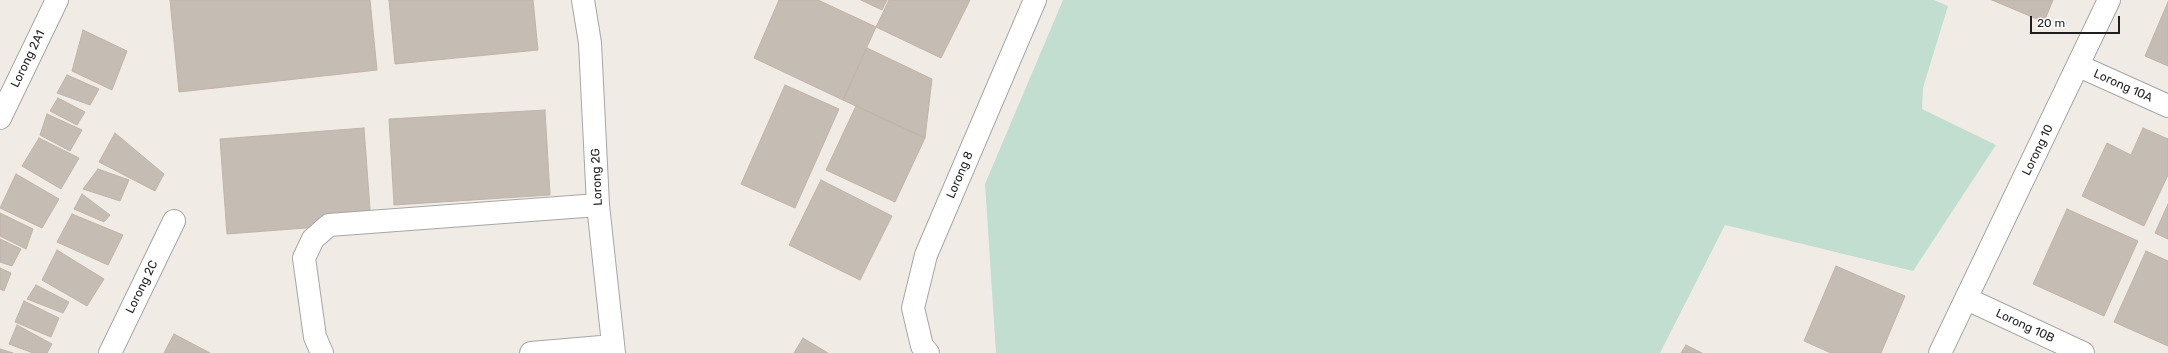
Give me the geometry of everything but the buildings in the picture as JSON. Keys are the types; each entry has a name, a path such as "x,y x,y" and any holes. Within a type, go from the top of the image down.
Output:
{"street":[{"name":"Lorong 2A1","path":"0,118 57,0"},
{"name":"Lorong 2G","path":"583,0 590,43 598,205 614,349"},
{"name":"Lorong 8","path":"928,353 922,346 913,308 926,255 1035,0"},
{"name":"Lorong 10","path":"1967,299 2108,0"},
{"name":"Lorong 10A","path":"2078,66 2168,106"},
{"path":"322,353 315,337 304,258 312,239 329,225 598,205"},
{"name":"Lorong 2C","path":"110,353 174,221"},
{"path":"1940,353 1967,299"},
{"name":"Lorong 10B","path":"1967,299 2083,353"},
{"path":"531,353 614,349"}],"green space":[{"path":"1063,0 1934,0 1948,6 1923,88 1922,109 1996,145 1913,271 1725,225 1660,353 996,353 985,184"}]}
